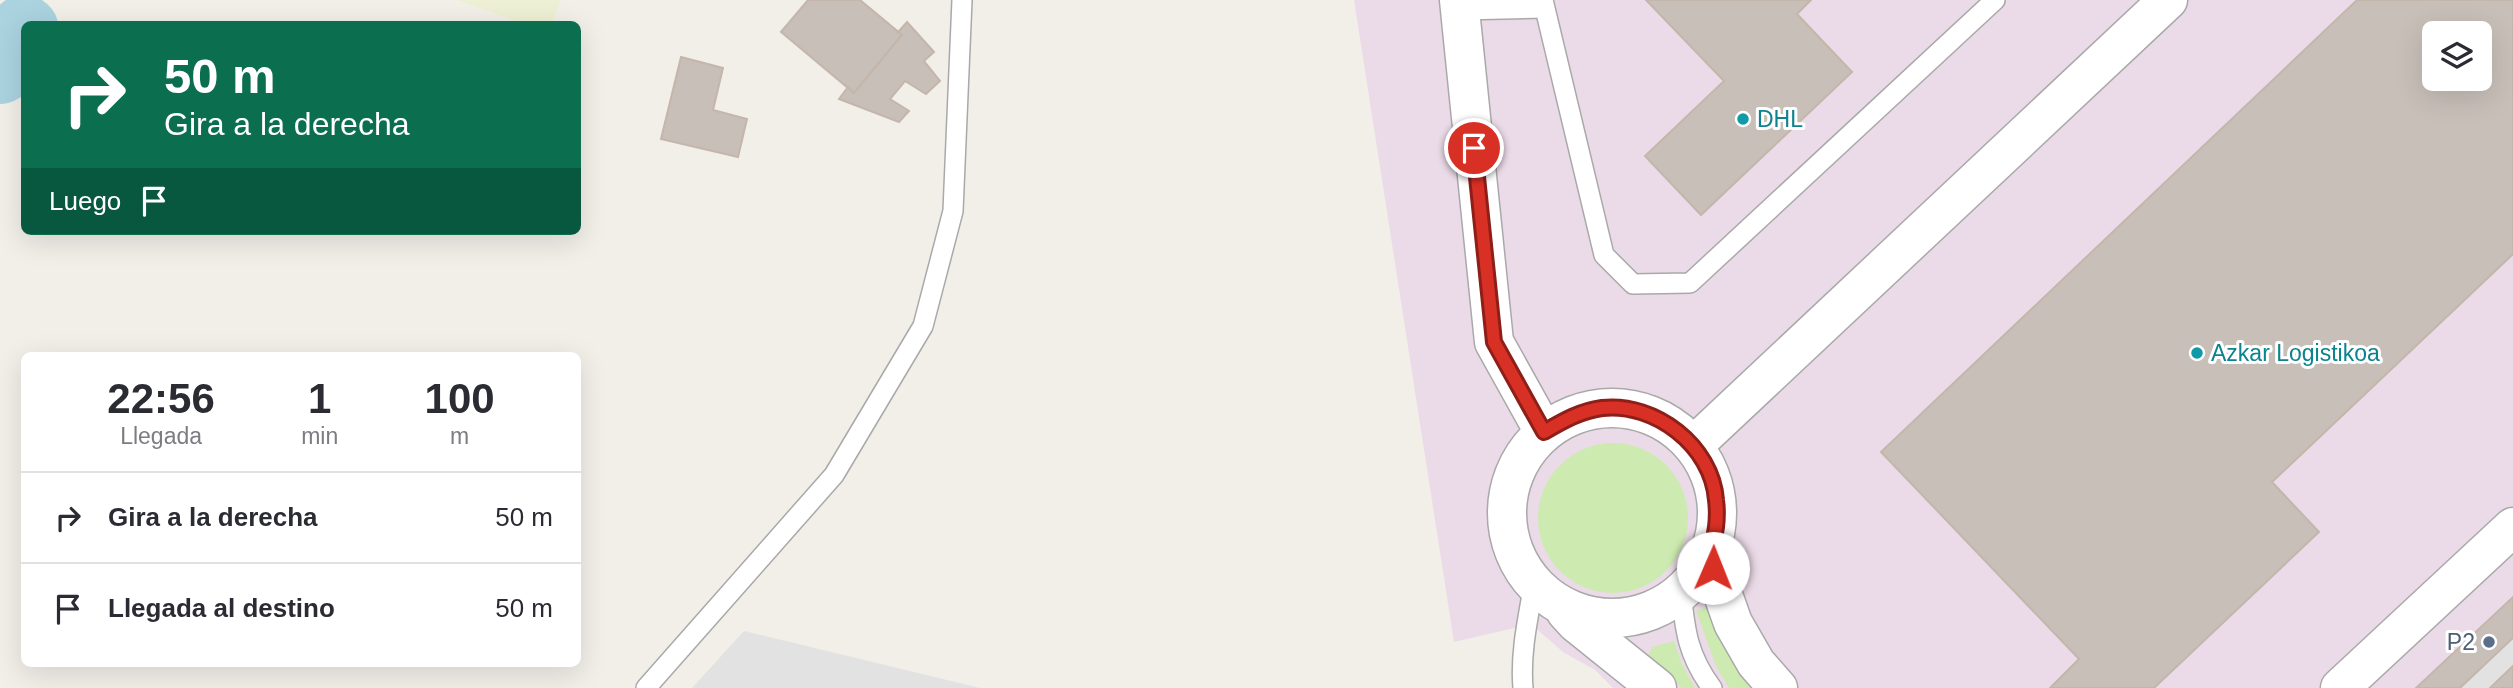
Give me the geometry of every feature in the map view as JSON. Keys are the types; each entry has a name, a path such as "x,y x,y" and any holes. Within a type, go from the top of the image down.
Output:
{"street":[{"path":"1693,446 2168,0"},
{"path":"1460,5 1494,342 1544,432"},
{"path":"1547,594 1585,615 1612,618 1639,614 1661,606 1681,592 1697,575 1709,555 1716,527 1716,498 1708,470 1693,446 1668,424 1638,411 1604,408 1572,415 1544,432 1521,458 1508,489 1506,523 1515,556 1547,594 1576,622 1657,688"},
{"path":"2340,688 2513,527"},
{"path":"1709,555 1733,623 1756,663 1778,688"}],"lane":[{"path":"646,688 834,475 923,326 953,211 962,0"},
{"path":"1460,5 1544,4 1604,256 1633,284 1690,283 1995,0"},
{"path":"1681,592 1685,633 1699,672 1712,688"},
{"path":"1523,688 1526,628 1547,594"}],"shaded area":[{"path":"1354,0 2513,0 2513,597 2416,688 1613,688 1595,670 1563,652 1531,624 1454,642"},
{"name":"P2","path":"2513,597 2513,688 2416,688"},
{"path":"744,631 980,688 692,688"}],"green space":[{"path":"457,0 561,0 553,21 516,21"},
{"path":"1613,443 1642,449 1666,465 1682,489 1688,518 1682,547 1666,571 1642,587 1613,593 1584,587 1560,571 1544,547 1538,518 1544,489 1560,465 1584,449"},
{"path":"1714,605 1757,688 1729,688 1716,666 1696,611"},
{"path":"1674,641 1695,688 1682,688 1648,656 1652,647"}],"building":[{"path":"808,0 860,0 902,35 854,93 781,32"},
{"name":"DHL","path":"1646,0 1811,0 1797,14 1852,72 1701,215 1645,156 1724,81"},
{"name":"Azkar Logistikoa","path":"2357,0 2513,0 2513,254 2272,482 2319,532 2154,688 2050,688 2079,659 1881,452"},
{"path":"907,22 934,52 924,61 940,81 926,94 905,81 890,99 909,111 899,122 839,99 848,87 854,93 902,35 898,32"},
{"path":"681,57 723,68 713,110 747,119 738,157 661,139"},
{"name":"P2","path":"2513,597 2513,638 2460,688 2416,688"},
{"path":"2513,666 2513,688 2490,688"}],"waterway":[{"path":"0,69 21,35"}],"place":[{"name":"DHL","path":"1743,119"},
{"name":"Azkar Logistikoa","path":"2197,353"},
{"name":"P2","path":"2489,642"}],"route":[{"path":"1474,148 1494,342 1544,432 1572,415 1604,408 1638,411 1668,424 1693,446 1708,470 1716,498 1716,527 1709,555 1713,568"}]}
